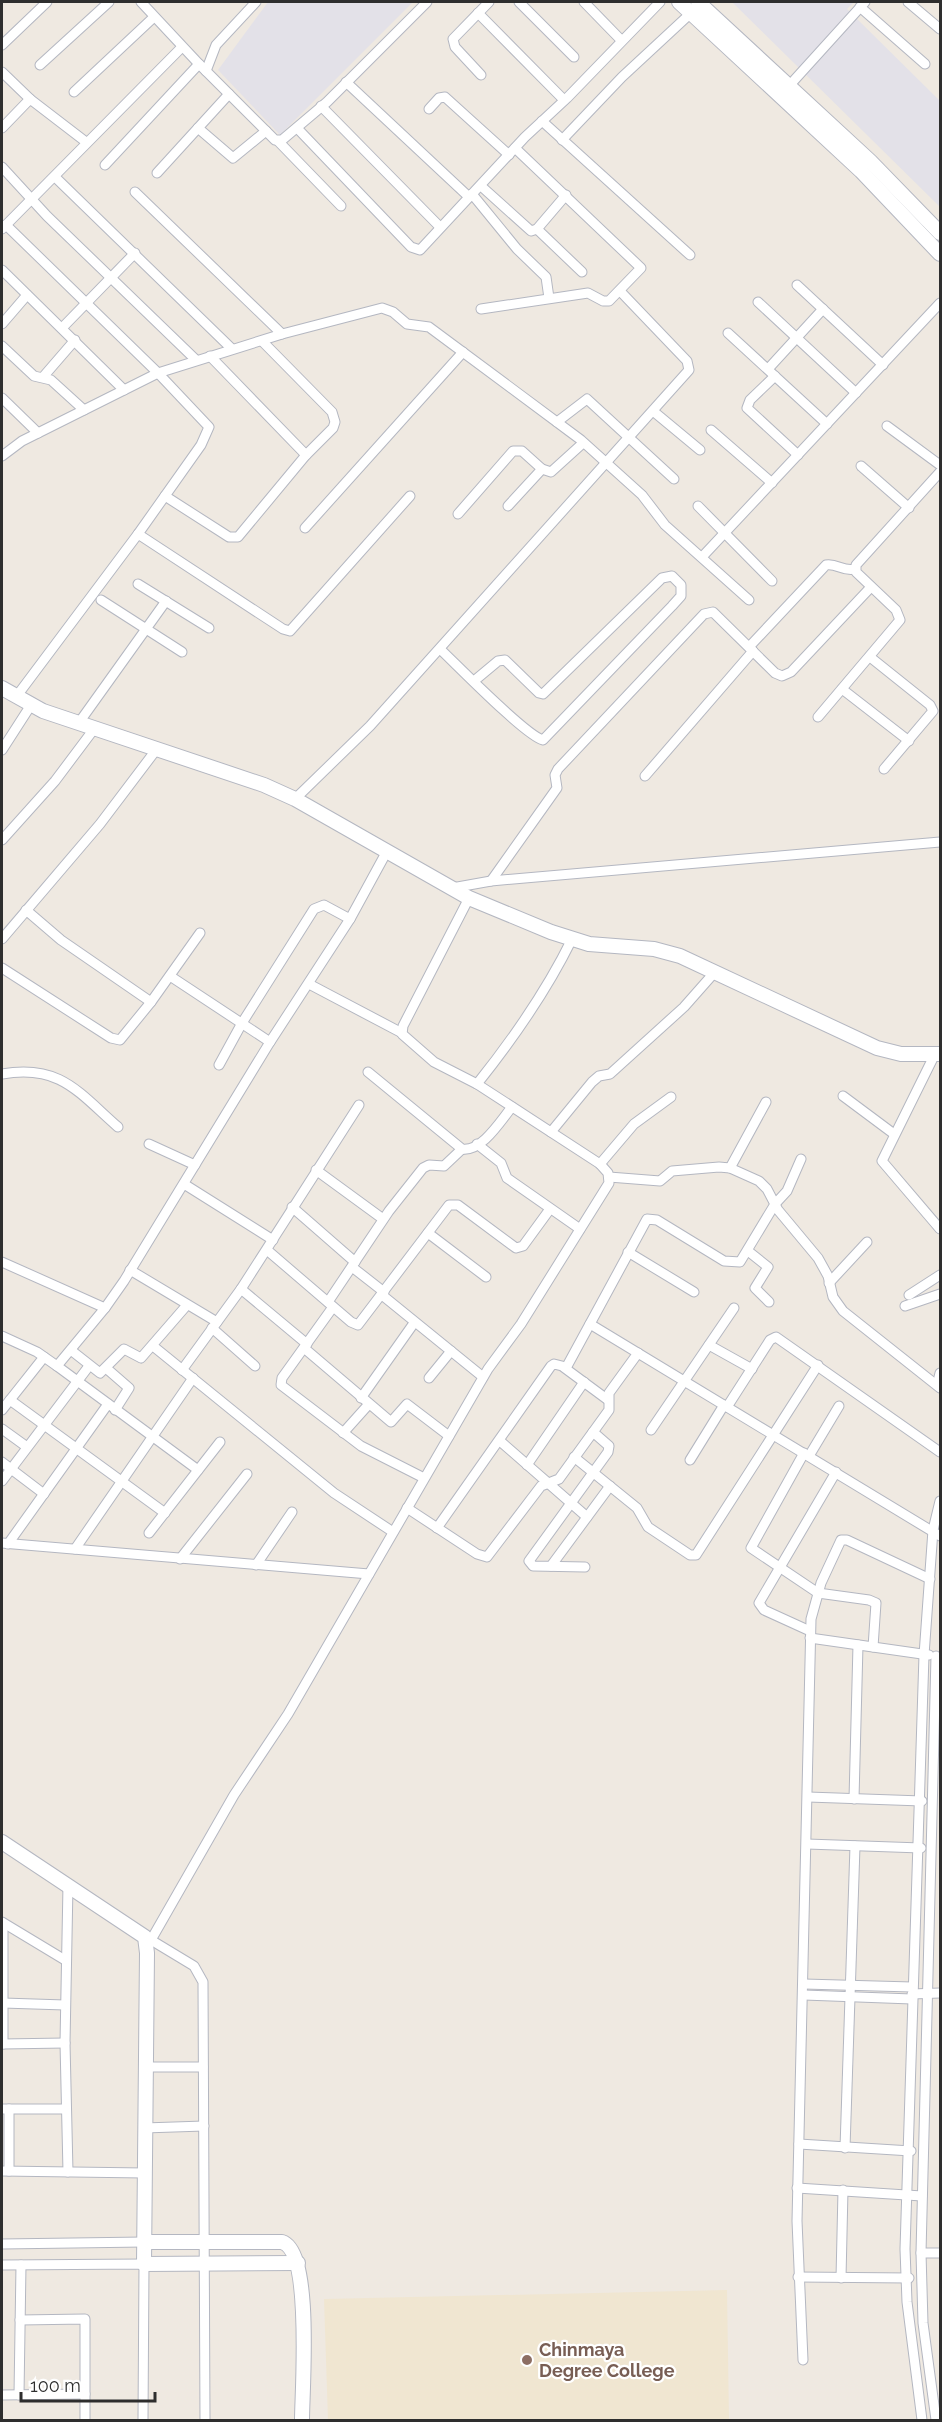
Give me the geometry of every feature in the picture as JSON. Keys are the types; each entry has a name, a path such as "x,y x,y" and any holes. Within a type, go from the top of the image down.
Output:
{"street":[{"path":"2,45 47,2"},
{"path":"40,65 109,2"},
{"path":"143,2 182,47 341,206"},
{"path":"105,165 203,68 216,45 256,2"},
{"path":"278,141 297,128 321,106 427,2"},
{"path":"481,75 453,42 455,36 489,2"},
{"path":"519,2 574,57"},
{"path":"584,2 621,40"},
{"path":"297,128 414,250 423,247 512,151 660,2"},
{"path":"679,2 695,7 788,87 866,166 940,254"},
{"path":"908,2 940,30"},
{"path":"788,87 862,4 925,64"},
{"path":"562,140 622,77 695,7"},
{"path":"695,7 940,233"},
{"path":"478,13 564,100"},
{"path":"74,92 154,17"},
{"path":"182,47 4,227 158,373 209,427 201,445 138,534 6,692 78,724 235,774 295,799 450,889 572,939 589,944 666,952 877,1048 901,1054 938,1054 883,1156 884,1166 940,1229"},
{"path":"2,72 30,99 86,142"},
{"path":"346,82 470,196 517,249 546,277 549,298"},
{"path":"157,173 229,94"},
{"path":"429,109 439,98 445,97 566,195 640,266 638,272 606,302 588,292 481,309"},
{"path":"2,128 30,99"},
{"path":"321,106 440,227"},
{"path":"542,121 690,255"},
{"path":"198,128 233,158 266,131"},
{"path":"2,167 195,359"},
{"path":"55,177 232,349"},
{"path":"481,186 531,231 537,229 566,195"},
{"path":"135,192 282,334"},
{"path":"537,229 582,272"},
{"path":"62,328 135,253"},
{"path":"3,274 75,340 124,390"},
{"path":"797,285 883,365"},
{"path":"295,799 370,726 689,370 689,364 620,291"},
{"path":"2,324 27,295"},
{"path":"758,302 856,393"},
{"path":"702,557 940,303"},
{"path":"2,456 38,433 158,373 195,359 282,334 316,327 375,309 388,309 407,324 429,327 557,422 642,495 660,520 749,600"},
{"path":"768,369 823,309"},
{"path":"728,333 827,424"},
{"path":"43,377 75,340"},
{"path":"165,496 229,537 235,538 306,455 333,428 335,417 262,341"},
{"path":"2,346 34,376 51,380 84,410"},
{"path":"305,528 463,352"},
{"path":"210,356 306,455"},
{"path":"775,376 750,400 747,408 798,455"},
{"path":"2,398 38,433"},
{"path":"557,422 587,399 674,479"},
{"path":"653,411 700,450"},
{"path":"886,426 940,465"},
{"path":"711,430 772,483"},
{"path":"458,514 513,451 522,451 542,470 554,470 583,443"},
{"path":"861,466 909,508"},
{"path":"508,506 542,470"},
{"path":"855,569 859,560 940,472"},
{"path":"138,534 282,629 290,631 410,496"},
{"path":"698,506 772,581"},
{"path":"645,776 751,649 826,565 832,564 845,571 855,569"},
{"path":"818,717 900,620 899,614 855,569"},
{"path":"440,649 474,681 537,738 543,740 681,596 681,585 672,576 662,578 543,694 539,693 505,660 498,661 474,681"},
{"path":"138,584 209,628"},
{"path":"491,881 555,792 559,785 555,775 558,769 704,614 713,612 778,675 786,675 871,587"},
{"path":"101,600 182,652"},
{"path":"78,724 166,601"},
{"path":"870,657 932,709 931,715 884,769"},
{"path":"842,689 909,741"},
{"path":"2,750 31,705"},
{"path":"2,840 55,781 94,729"},
{"path":"2,939 113,808 156,750"},
{"path":"450,889 491,881 940,842"},
{"path":"57,1366 105,1308 130,1270 270,1042 350,919 386,853"},
{"path":"402,1033 469,898"},
{"path":"219,1065 242,1023 318,905 324,905 350,919"},
{"path":"26,910 61,940 151,1002"},
{"path":"2,968 115,1039 124,1037 200,933"},
{"path":"477,1084 510,1043 542,995 572,939"},
{"path":"550,1132 592,1082 599,1076 610,1074 662,1028 714,973"},
{"path":"170,976 270,1042"},
{"path":"143,2421 144,2128 148,1938 234,1794 288,1714 483,1377 521,1324 609,1183 609,1178 600,1164 477,1084 430,1060 402,1033 309,984"},
{"path":"2,1074 31,1071 53,1076 76,1090 118,1127"},
{"path":"368,1072 462,1149 470,1150 494,1129 512,1107"},
{"path":"843,1096 894,1134"},
{"path":"600,1164 634,1124 671,1097"},
{"path":"730,1168 766,1102"},
{"path":"182,1370 241,1289 359,1105"},
{"path":"148,1144 195,1165"},
{"path":"477,1144 501,1163 507,1178 580,1229"},
{"path":"424,1478 374,1453 343,1433 281,1385 282,1378 305,1346 353,1264 383,1219 425,1166 444,1166 462,1149"},
{"path":"566,1368 645,1222 651,1218 730,1263 740,1262 775,1204 787,1191 801,1159"},
{"path":"609,1178 660,1181 672,1171 730,1168 764,1185 775,1204 818,1258 833,1297 850,1318 939,1387"},
{"path":"316,1170 383,1219"},
{"path":"184,1184 273,1240"},
{"path":"267,1250 351,1322 358,1324 447,1208 456,1204 512,1247 520,1248 550,1209"},
{"path":"292,1207 414,1323 483,1377"},
{"path":"428,1233 486,1277"},
{"path":"829,1282 867,1242"},
{"path":"748,1251 768,1267 755,1288 769,1302"},
{"path":"628,1252 694,1292"},
{"path":"2,1263 105,1308"},
{"path":"130,1270 215,1325 255,1366"},
{"path":"909,1295 940,1275"},
{"path":"241,1289 391,1422 407,1404 449,1436"},
{"path":"905,1306 940,1294"},
{"path":"72,1350 100,1373 124,1349 138,1358 153,1346 187,1305"},
{"path":"651,1430 734,1308"},
{"path":"343,1433 414,1323"},
{"path":"590,1324 937,1533"},
{"path":"2,1336 44,1357 198,1470"},
{"path":"690,1460 770,1340 776,1337 940,1452"},
{"path":"709,1345 752,1369"},
{"path":"153,1346 334,1493 393,1532"},
{"path":"429,1378 451,1351"},
{"path":"407,1508 477,1554 487,1557 537,1490 559,1479 609,1410 609,1393 638,1353"},
{"path":"2,1410 44,1357"},
{"path":"437,1528 551,1366 558,1364 566,1368 608,1400"},
{"path":"574,1457 638,1508 648,1527 690,1555 696,1555 818,1365"},
{"path":"2,1480 89,1366"},
{"path":"5,1544 75,1449 129,1388 106,1368"},
{"path":"939,1387 940,1373"},
{"path":"75,1549 193,1378"},
{"path":"527,1465 584,1382"},
{"path":"10,1400 165,1513"},
{"path":"839,1406 751,1545 753,1550 818,1593 876,1603 873,1647"},
{"path":"2,1430 27,1447"},
{"path":"585,1567 533,1566 530,1564 531,1557 609,1449 606,1442 593,1432"},
{"path":"500,1441 587,1517"},
{"path":"149,1533 220,1442"},
{"path":"2,1462 44,1494"},
{"path":"836,1472 760,1599 760,1608 810,1634 858,1645 938,1656 931,1801 921,2253 923,2323 936,2421"},
{"path":"180,1559 248,1474"},
{"path":"551,1566 610,1486"},
{"path":"922,2421 906,2278 906,2195 924,1654 931,1565 940,1501"},
{"path":"256,1565 292,1512"},
{"path":"803,2360 798,2277 797,2188 804,1995 810,1634 818,1593 842,1540 847,1540 930,1579"},
{"path":"5,1544 369,1574"},
{"path":"931,1565 940,1570"},
{"path":"854,1799 858,1645"},
{"path":"808,1797 931,1801"},
{"path":"2,1842 194,1966 202,1976 205,2421"},
{"path":"807,1844 930,1849"},
{"path":"845,2148 855,1846"},
{"path":"68,2172 65,1960 69,1885"},
{"path":"2,1922 65,1960"},
{"path":"2,1922 2,2044 65,2043"},
{"path":"804,1984 851,1985 912,1994"},
{"path":"804,1995 851,1997 940,1993"},
{"path":"3,2003 65,2005"},
{"path":"910,2044 925,2044"},
{"path":"145,2067 203,2067"},
{"path":"66,2109 5,2109 5,2171 144,2173"},
{"path":"144,2128 204,2126"},
{"path":"799,2144 922,2151"},
{"path":"797,2188 922,2196"},
{"path":"841,2278 843,2190"},
{"path":"2,2244 282,2242 293,2250 302,2286 302,2421"},
{"path":"921,2253 940,2253"},
{"path":"2,2265 298,2263"},
{"path":"20,2395 21,2265"},
{"path":"798,2277 921,2277"},
{"path":"20,2320 85,2319 86,2421"},
{"path":"2,2395 85,2394"}],"shaded area":[{"path":"268,2 413,2 280,135 218,70"},
{"path":"732,2 854,2 847,9 940,101 940,207"},
{"name":"Chinmaya Degree College","path":"727,2290 729,2420 328,2420 324,2299"}],"place":[{"name":"Chinmaya Degree College","path":"527,2360"}]}
